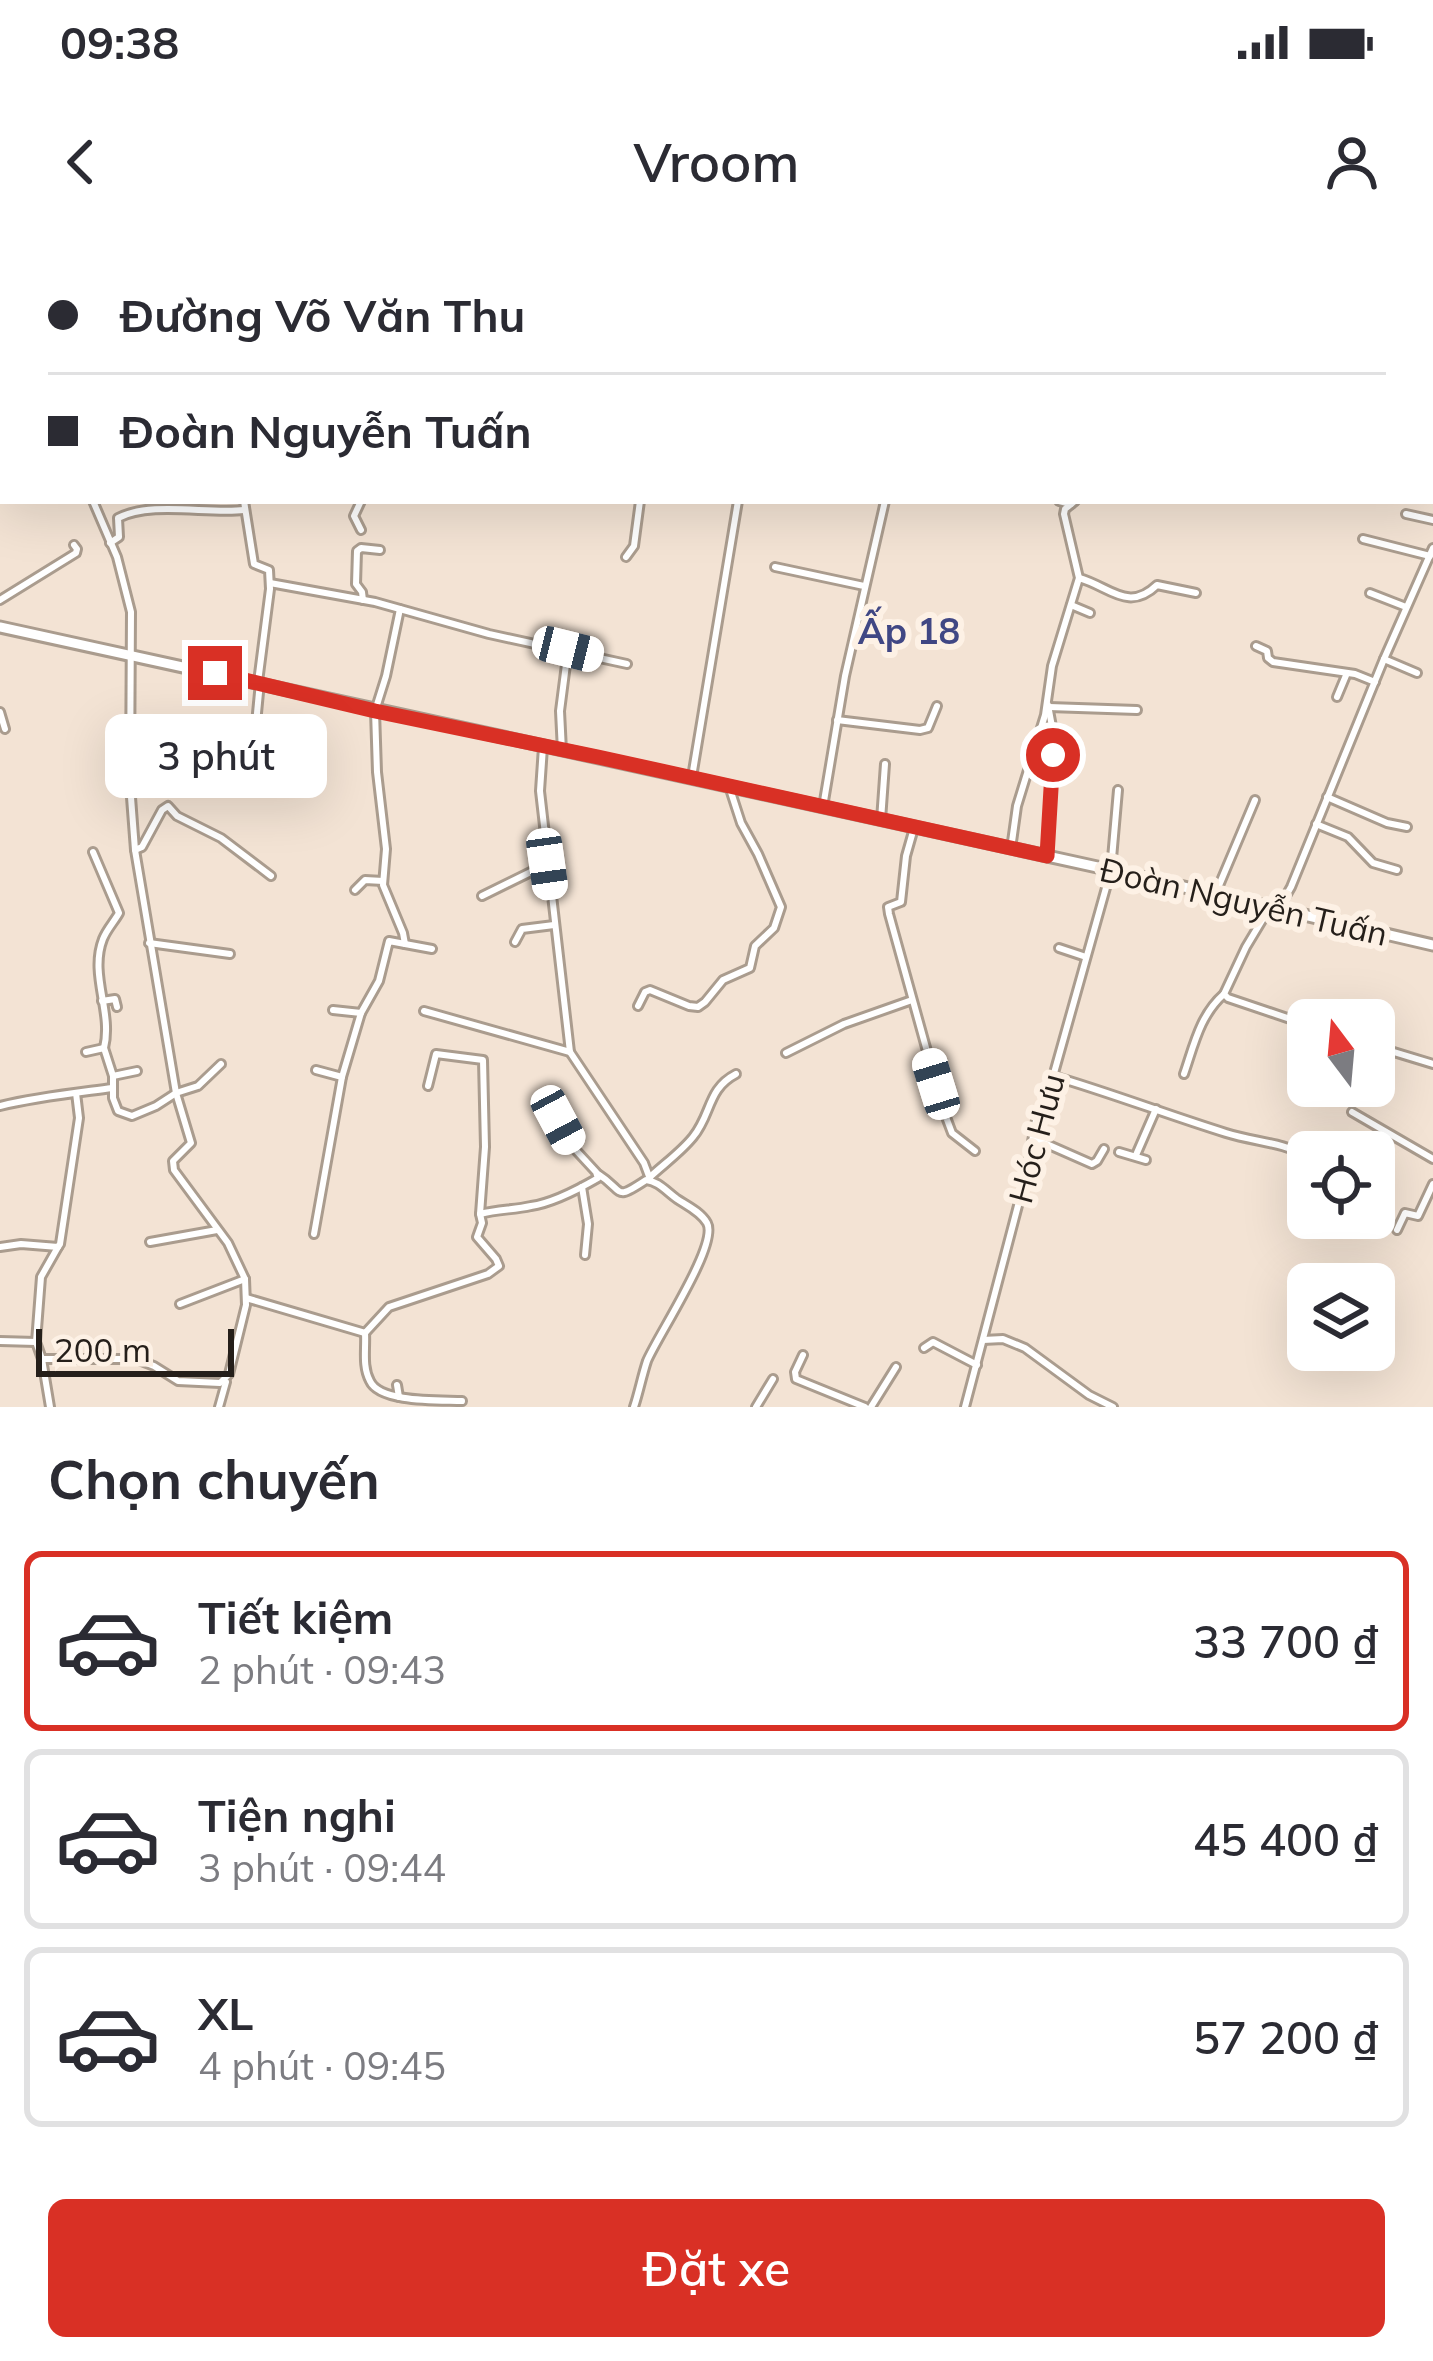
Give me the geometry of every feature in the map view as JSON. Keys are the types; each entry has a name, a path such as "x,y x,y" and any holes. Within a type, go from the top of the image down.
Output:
{"main road":[{"name":"Đoàn Nguyễn Tuấn","path":"0,627 1433,945"}],"street":[{"path":"94,504 122,573 131,612 130,784 135,850 176,1093 191,1143 172,1161 228,1243 245,1279 246,1298 219,1407"},
{"path":"360,504 354,516 361,530"},
{"path":"626,557 634,546 640,504"},
{"path":"692,777 738,504"},
{"path":"823,808 864,586 884,504"},
{"path":"1047,856 1052,666 1079,578 1065,526 1064,514 1072,504"},
{"path":"110,543 119,537 118,518 124,514 245,506 254,565 269,570 270,583 255,734 282,741"},
{"path":"1406,514 1433,520"},
{"path":"1184,1074 1201,1024 1224,994 1246,947 1291,887 1431,552 1363,539"},
{"path":"0,600 76,554 74,545"},
{"path":"364,600 356,584 357,551 380,550"},
{"path":"775,567 864,586"},
{"path":"1079,578 1127,598 1147,594 1157,585 1196,592"},
{"path":"270,583 364,600 627,664"},
{"path":"1370,592 1407,607"},
{"path":"1071,605 1090,613"},
{"path":"400,609 375,711 386,849 384,892 405,944"},
{"path":"1256,646 1267,651 1273,662 1375,682"},
{"path":"562,751 560,711 568,649"},
{"path":"1384,659 1417,673"},
{"path":"1337,697 1347,673"},
{"path":"1049,705 1137,710"},
{"path":"1011,849 1017,806 1049,705"},
{"path":"837,720 920,730 928,728 937,706"},
{"path":"0,712 5,729"},
{"path":"543,746 540,791 570,1052 650,1178 689,1206 709,1229 701,1260 648,1360 634,1407"},
{"path":"881,820 885,764"},
{"path":"638,1006 650,990 698,1007 723,980 750,968 754,946 777,922 781,907 729,786"},
{"name":"Hóc Hưu","path":"965,1407 1036,1120 1053,1076 1111,870 1118,790"},
{"path":"1328,797 1407,827"},
{"path":"1215,895 1255,800"},
{"path":"135,850 142,847 168,806 177,817 221,838 271,876"},
{"path":"1316,824 1348,837 1373,863 1397,870"},
{"path":"914,828 901,902 888,907 952,1133 975,1151"},
{"path":"93,852 119,913 101,942 99,979 109,1031 104,1048 118,1112 129,1116 198,1086 221,1064"},
{"path":"482,896 547,864"},
{"path":"355,890 365,880 383,881"},
{"path":"515,942 522,929 554,925"},
{"path":"314,1234 341,1076 361,1012 380,981 388,941 432,949"},
{"path":"148,943 230,954"},
{"path":"1059,948 1086,957"},
{"path":"1224,994 1287,1017"},
{"path":"102,1001 115,999 117,1007"},
{"path":"786,1053 844,1024 912,1000"},
{"path":"333,1010 361,1012"},
{"path":"424,1011 570,1052"},
{"path":"86,1052 104,1048"},
{"path":"1395,1052 1433,1064"},
{"path":"428,1086 436,1054 483,1060 485,1147 482,1223 477,1237 499,1267 389,1307 364,1333 365,1364 372,1386 382,1394 462,1401"},
{"path":"316,1070 341,1076"},
{"path":"113,1076 137,1071"},
{"path":"558,1120 572,1146 624,1193 650,1178 692,1138 715,1090 736,1074"},
{"path":"1053,1076 1227,1134 1287,1146"},
{"path":"0,1106 112,1088"},
{"path":"50,1407 36,1342 41,1277 58,1247 79,1118 76,1093"},
{"path":"1136,1155 1156,1109"},
{"path":"1352,1112 1433,1159"},
{"path":"1033,1138 1092,1164 1104,1149"},
{"path":"1119,1152 1146,1160"},
{"path":"480,1214 534,1206 582,1187 598,1174"},
{"path":"1396,1230 1405,1213 1418,1216 1433,1184"},
{"path":"582,1187 588,1224 585,1255"},
{"path":"150,1241 218,1230"},
{"path":"0,1247 58,1247"},
{"path":"180,1304 245,1279"},
{"path":"246,1298 364,1333"},
{"path":"983,1340 1004,1340 1024,1348 1113,1407"},
{"path":"0,1341 36,1342"},
{"path":"924,1348 933,1342 976,1365"},
{"path":"803,1355 796,1378 868,1407 896,1367"},
{"path":"42,1360 136,1359 178,1381 209,1384 226,1379"},
{"path":"756,1407 773,1379"},
{"path":"397,1385 399,1397"}],"district":[{"name":"Ấp 18","path":"909,630"}],"route":[{"path":"215,673 1047,856 1053,755"}]}
